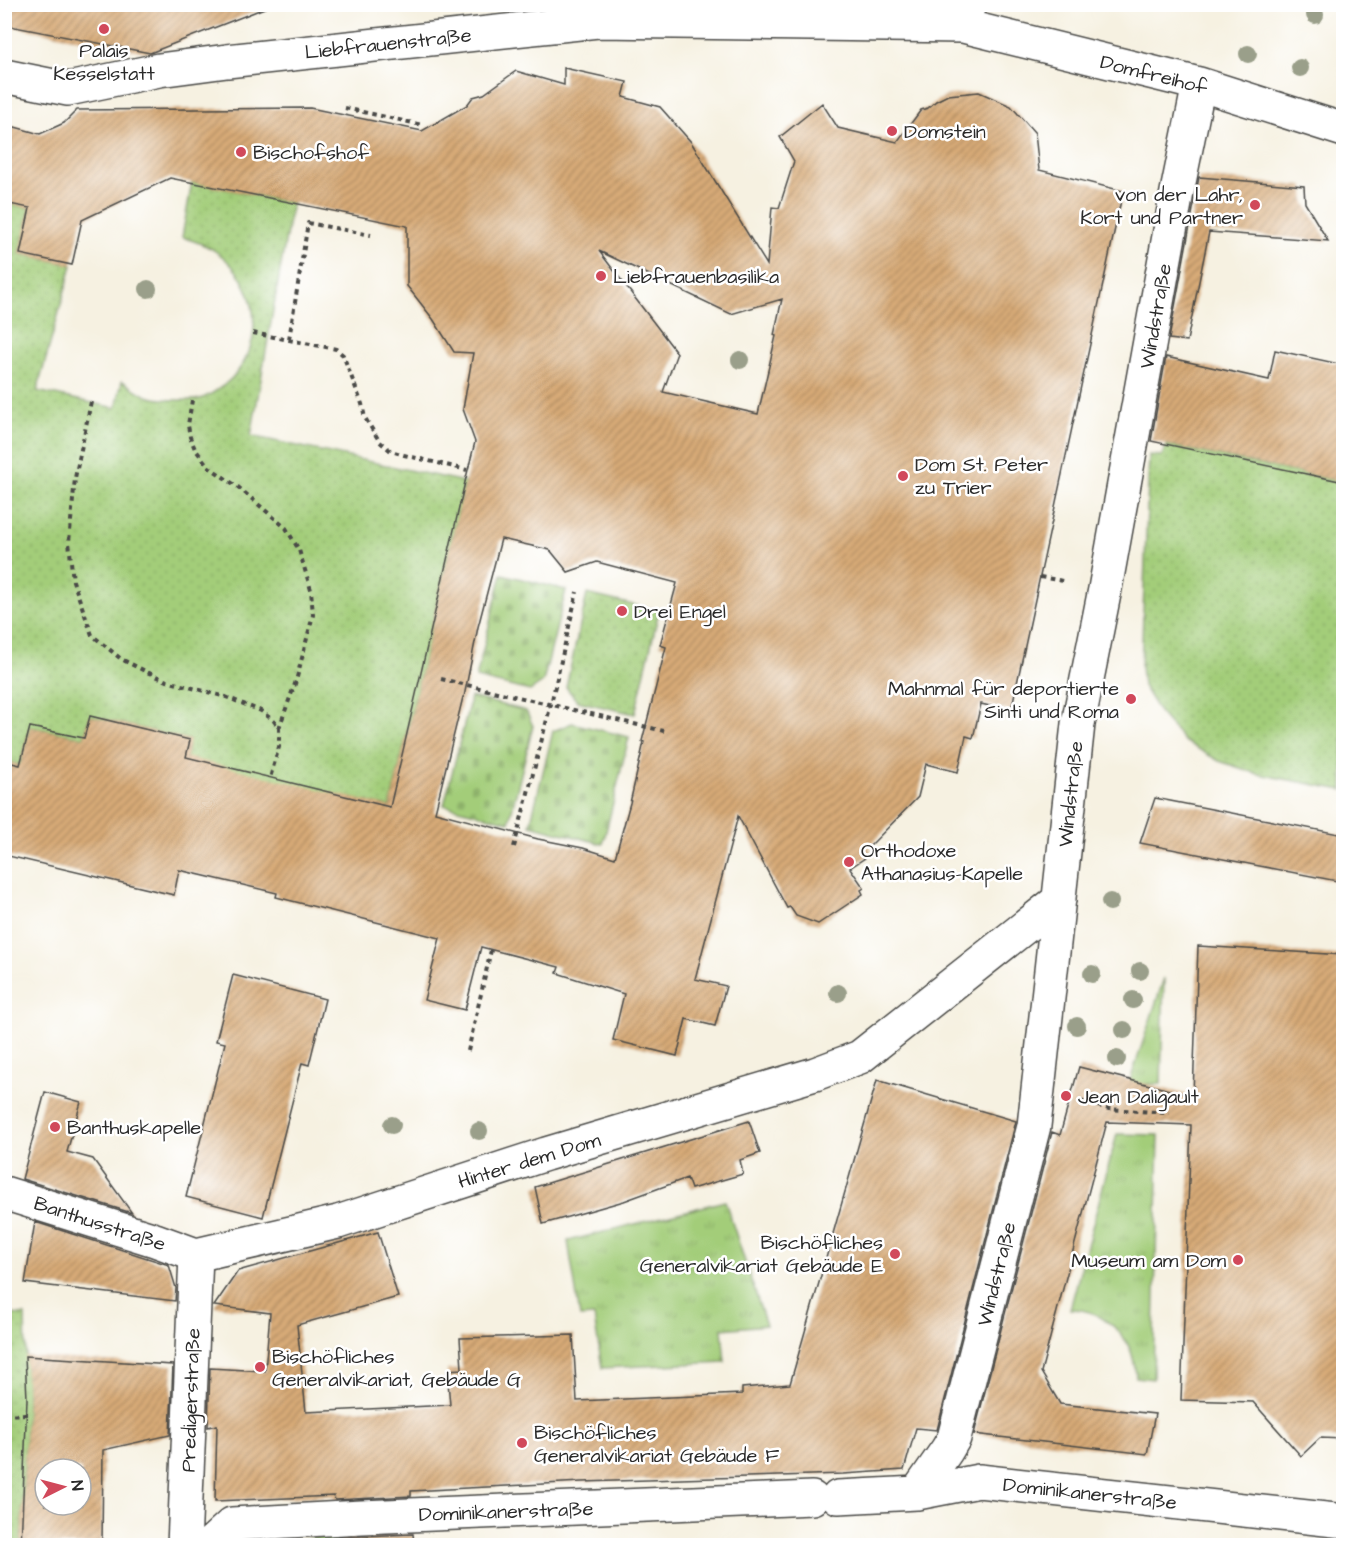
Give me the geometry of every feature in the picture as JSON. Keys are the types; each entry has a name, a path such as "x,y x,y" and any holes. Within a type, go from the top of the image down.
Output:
{"street":[{"name":"Domfreihof","path":"774,22 966,15 1199,84 1344,130"},
{"name":"Liebfrauenstraße","path":"4,76 68,89 159,70 227,61 598,21 774,22"},
{"name":"Windstraße","path":"916,1493 954,1438 1034,1126 1078,724 1199,84"},
{"name":"Hinter dem Dom","path":"196,1255 338,1221 546,1154 815,1074 860,1057 1059,900"},
{"name":"Banthusstraße","path":"4,1193 196,1255"},
{"name":"Predigerstraße","path":"184,1545 196,1255"},
{"name":"Dominikanerstraße","path":"208,1545 232,1524 916,1493 979,1481 1344,1521"}],"path":[{"path":"345,108 422,125"},
{"path":"289,339 308,223 371,235"},
{"path":"253,333 336,349 343,355 365,417 380,442 391,451 467,470"},
{"path":"192,400 188,425 195,449 209,467 238,487 286,528 299,550 311,590 313,615 309,634 296,681 279,728 279,747 270,778"},
{"path":"91,402 75,478 69,542 73,581 92,635 121,659 147,672 167,681 226,697 261,711 279,728"},
{"path":"514,847 577,592"},
{"path":"441,679 664,731"},
{"path":"468,1051 490,950"},
{"path":"1070,1098 1109,1109 1169,1113"},
{"path":"4,1415 26,1414"}],"green space":[{"path":"192,182 292,203 251,436 465,482 390,807 185,761 189,740 90,716 84,738 30,727 20,765 5,761 5,203 30,208 20,254 72,265 37,391 116,408 122,381 150,397 194,400 213,393 238,370 248,354 253,335 254,316 250,298 242,280 230,264 215,251 182,237"},
{"path":"1167,445 1343,482 1343,790 1258,774 1219,761 1184,741 1159,712 1143,686 1141,667 1149,455 1162,456"},
{"path":"502,574 566,590 543,682 530,691 476,678"},
{"path":"587,594 659,611 635,714 577,701 566,687"},
{"path":"471,697 526,711 533,726 509,822 444,805"},
{"path":"572,723 629,737 603,844 530,825 553,731"},
{"path":"1164,978 1161,1084 1129,1084"},
{"path":"1117,1134 1159,1135 1153,1379 1136,1377 1133,1359 1126,1341 1106,1320 1088,1312 1070,1309"},
{"path":"725,1201 766,1325 722,1329 725,1362 602,1368 594,1316 580,1317 568,1241"},
{"path":"4,1314 25,1315 27,1399 21,1545 5,1545"},
{"path":"337,1532 339,1545 274,1546 304,1540"}],"building":[{"name":"Palais Kesselstatt","path":"4,4 266,4 267,7 150,53 4,25"},
{"path":"564,68 627,82 623,97 660,107 691,142 767,265 772,207 779,208 794,161 780,137 822,103 838,128 897,142 921,110 948,95 979,92 1011,106 1035,133 1039,170 1123,191 1011,711 981,704 973,738 966,736 958,772 926,764 918,797 869,847 871,854 850,868 864,888 861,890 863,894 818,924 796,916 790,907 787,908 738,816 695,979 726,986 715,1026 686,1019 677,1056 613,1040 624,994 557,973 559,967 481,947 465,1010 424,1000 440,938 276,897 277,893 179,870 174,895 4,855 4,761 20,765 30,727 84,738 90,716 190,740 186,757 390,807 475,442 463,409 473,353 454,352 433,319 407,286 407,226 170,178 82,220 72,265 20,254 30,208 4,203 4,124 40,134 64,123 77,110 310,108 422,131 467,105 473,97 484,94 516,71 564,85","holes":["599,251 731,314 782,299 758,414 663,392 677,353","501,539 550,550 568,572 597,562 677,583 660,645 666,647 615,858 435,812"]},
{"path":"1199,177 1304,186 1305,203 1328,241 1209,232 1187,341 1169,339"},
{"path":"1275,350 1344,365 1344,482 1151,441 1166,357 1269,380"},
{"path":"1155,798 1344,835 1344,852 1337,881 1140,843"},
{"path":"1198,946 1344,955 1344,1439 1320,1438 1301,1456 1253,1402 1181,1400 1191,1125 1107,1122 1041,1372 1060,1404 1155,1414 1147,1454 974,1434 1052,1132 1060,1135 1079,1067 1193,1096"},
{"path":"233,975 325,999 309,1065 302,1063 263,1217 186,1197 225,1043 216,1041"},
{"path":"877,1080 1016,1121 937,1430 916,1428 904,1470 467,1488 411,1491 411,1496 335,1500 334,1496 215,1501 217,1425 208,1427 210,1368 265,1371 270,1313 214,1306 238,1271 378,1232 398,1297 297,1325 306,1412 450,1405 447,1370 462,1369 460,1338 573,1335 577,1401 742,1394 742,1388 790,1384"},
{"name":"Banthuskapelle","path":"45,1092 81,1102 67,1152 93,1159 132,1213 22,1179"},
{"path":"749,1121 760,1153 740,1160 743,1174 691,1189 687,1178 624,1201 543,1224 535,1187"},
{"path":"35,1222 169,1265 176,1288 175,1301 25,1283"},
{"path":"25,1356 173,1365 170,1435 103,1450 102,1545 21,1545 27,1399"},
{"path":"413,1534 414,1545 339,1545 338,1537"}],"place":[{"name":"Palais Kesselstatt","path":"104,29"},
{"name":"Domstein","path":"892,131"},
{"name":"Bischofshof","path":"241,152"},
{"name":"von der Lahr, Kort und Partner","path":"1255,205"},
{"name":"Liebfrauenbasilika","path":"601,276"},
{"name":"Dom St. Peter zu Trier","path":"903,476"},
{"name":"Drei Engel","path":"622,611"},
{"name":"Mahnmal für deportierte Sinti und Roma","path":"1131,699"},
{"name":"Orthodoxe Athanasius-Kapelle","path":"849,862"},
{"name":"Jean Daligault","path":"1066,1096"},
{"name":"Banthuskapelle","path":"55,1127"},
{"name":"Bischöfliches Generalvikariat Gebäude E","path":"895,1254"},
{"name":"Museum am Dom","path":"1238,1260"},
{"name":"Bischöfliches Generalvikariat, Gebäude G","path":"260,1367"},
{"name":"Bischöfliches Generalvikariat Gebäude F","path":"522,1443"}]}
